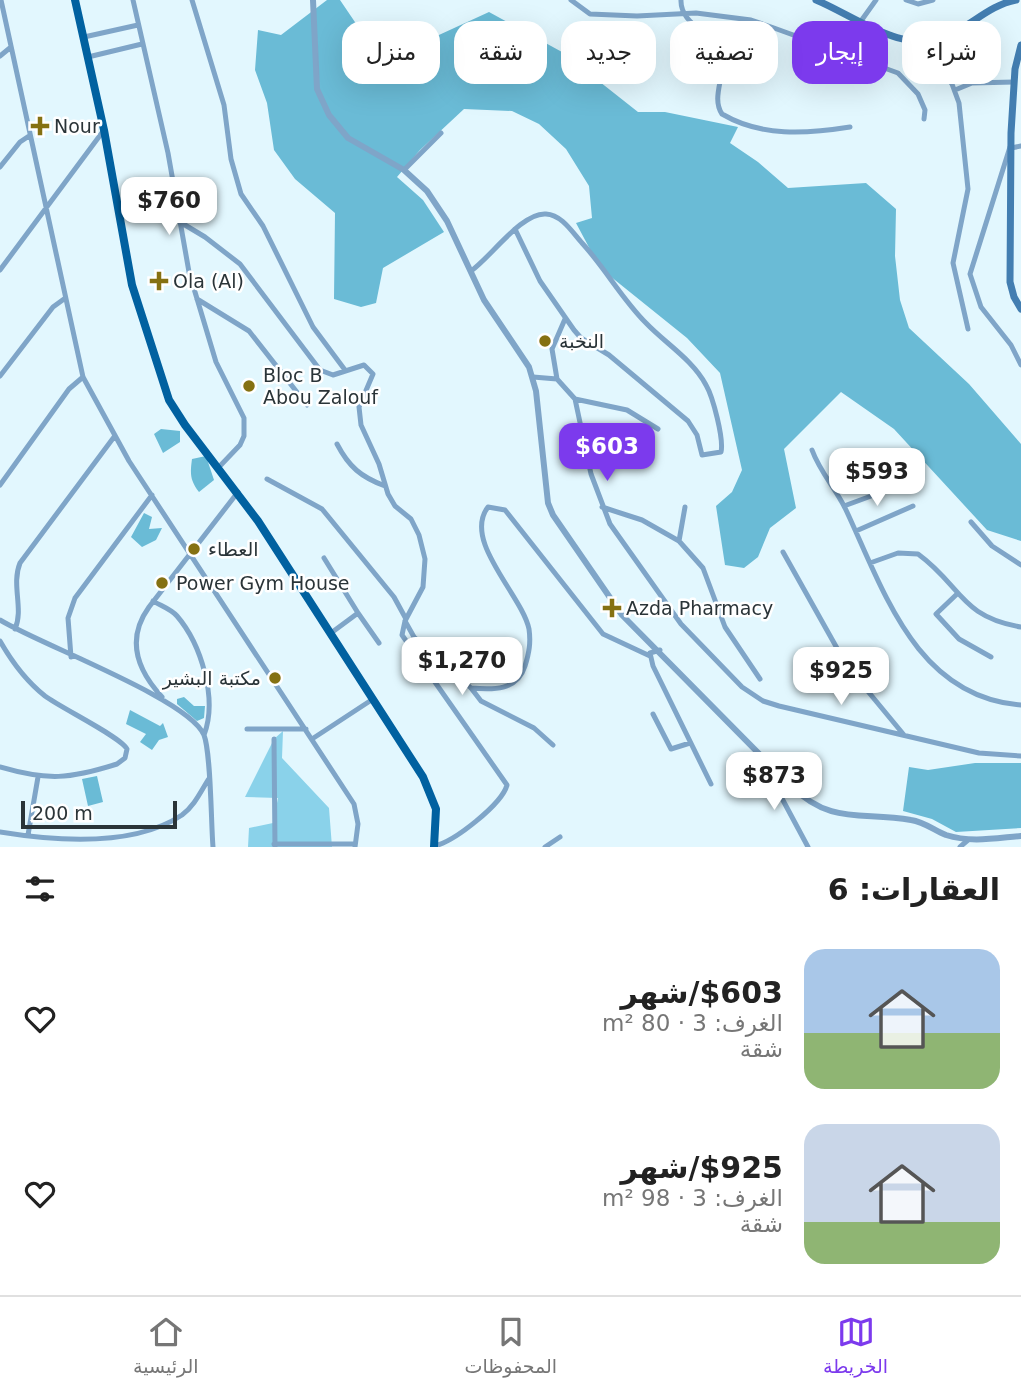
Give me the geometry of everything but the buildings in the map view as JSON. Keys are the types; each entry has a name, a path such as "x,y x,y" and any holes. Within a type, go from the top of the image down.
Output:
{"main road":[{"path":"75,0 104,130 130,276 159,373 176,412 238,492 430,790 436,809 434,846"},
{"path":"816,0 861,21"},
{"path":"972,21 995,7 1018,0"},
{"path":"1021,45 1014,82 1011,146 1011,289 1021,309"}],"street":[{"path":"1,0 83,377 114,437 354,804 358,824 355,845 275,845 274,738"},
{"path":"133,0 168,153 197,299 216,362 242,411 246,426 240,445 219,467"},
{"path":"192,0 223,105 232,159 242,194 263,226 313,327 345,370"},
{"path":"313,0 316,80 323,103 348,138 404,170 420,183 435,203 484,300 520,351 533,377 550,510 613,604 801,796 828,812 858,818 913,820 945,834 968,840 1021,836"},
{"path":"571,0 584,11 598,15 684,13 751,20 898,73 918,94 925,110 924,119"},
{"path":"681,0 684,13 719,51 722,69 717,103 722,114 749,126 785,133 850,127"},
{"path":"861,21 876,0"},
{"path":"906,0 918,4 933,0"},
{"path":"84,37 138,25"},
{"path":"88,57 142,44"},
{"path":"0,56 11,47"},
{"path":"955,90 972,83 1014,82"},
{"path":"951,84 962,118 968,189 953,263 968,329"},
{"path":"0,270 104,130"},
{"path":"404,170 442,133"},
{"path":"0,167 16,145 29,136"},
{"path":"1021,146 1011,146 1003,160 971,274 981,307 1011,345 1021,365"},
{"path":"471,271 496,251 515,229 533,216 552,214 564,223 604,267 646,323 705,383 721,436 721,452 702,455 697,435 688,421 609,355 581,338 540,281 515,229"},
{"path":"180,222 240,264 314,365 328,375 364,365 373,374 358,412 391,501 411,519 419,535 425,559 423,587 405,620 402,635 507,785 502,795 454,838 434,846"},
{"path":"0,376 53,307 64,299"},
{"path":"197,299 249,331 307,405"},
{"path":"565,319 552,349 557,379 575,399 591,474 610,524 681,624 751,694 779,706 979,753 1021,756"},
{"path":"0,485 69,389 83,377"},
{"path":"533,377 557,379"},
{"path":"575,399 627,411 658,429"},
{"path":"15,629 18,618 15,579 20,563 114,437"},
{"path":"337,444 354,470 371,482 385,486"},
{"path":"812,450 822,474 844,506 907,636 931,666 978,695 998,702 1021,705"},
{"path":"267,479 322,509 394,597 414,637 471,688 481,701 534,728 553,745"},
{"path":"844,506 901,485"},
{"path":"137,687 143,681 144,673 136,642 140,624 153,601 238,492"},
{"path":"71,657 68,622 72,603 152,495"},
{"path":"856,531 913,506"},
{"path":"471,688 491,690 507,687 522,677 531,647 528,626 482,537 483,514 488,507 505,510 603,634 650,656 711,784"},
{"path":"602,507 642,520 679,541 703,568 725,627 760,679"},
{"path":"679,541 685,507"},
{"path":"971,522 992,546 1021,565"},
{"path":"783,552 850,671 906,736"},
{"path":"870,564 905,552 918,554 934,566 957,594 985,617 1021,627"},
{"path":"324,558 379,643"},
{"path":"957,594 936,614 947,630 991,657"},
{"path":"153,601 177,617 207,672 207,720 204,735 213,847"},
{"path":"331,633 358,614"},
{"path":"0,620 71,657 164,699 189,716 204,735"},
{"path":"0,641 20,672 37,689 82,720 122,741 127,749 125,758 117,765 76,775 38,778 0,767"},
{"path":"650,656 660,650"},
{"path":"144,673 164,699"},
{"path":"313,739 373,699"},
{"path":"653,714 671,749 690,743"},
{"path":"247,729 306,729"},
{"path":"774,769 778,791 808,847"},
{"path":"28,835 38,778"},
{"path":"0,832 90,838 136,836 160,828 181,816 194,803 208,780"},
{"path":"545,847 559,837"},
{"path":"960,847 968,840"}],"shaded area":[{"path":"327,0 340,0 354,21 342,21 342,84 440,84 440,34 454,28 454,84 547,84 547,44 561,51 561,84 603,84 638,112 665,112 738,127 730,143 758,162 788,188 866,183 896,209 895,256 900,300 909,328 969,384 1021,444 1021,541 987,530 894,429 841,392 784,449 796,508 770,528 758,557 744,568 725,565 716,506 732,492 742,470 720,373 687,338 600,268 576,223 592,218 589,186 566,149 539,124 512,111 464,109 420,150 397,177 423,200 444,232 383,268 376,303 361,307 334,299 335,213 295,179 274,150 267,103 255,70 258,30 281,35"},
{"path":"489,12 505,21 469,21"},
{"path":"161,429 180,431 180,442 163,453 154,434"},
{"path":"206,456 214,480 199,492 191,477 192,459"},
{"path":"144,513 152,517 149,529 162,528 156,540 142,547 131,537"},
{"path":"184,697 194,706 205,706 204,718 197,721 177,704 177,699"},
{"path":"130,710 160,726 163,723 168,737 159,740 152,750 140,742 146,734 126,724"},
{"path":"283,731 282,758 329,808 332,847 248,847 249,828 273,823 278,798 245,797 274,739"},
{"path":"975,763 1021,763 1021,828 956,832 932,819 903,811 909,767 928,770"},
{"path":"97,776 103,802 88,806 82,779"}],"place":[{"name":"Nour","path":"40,126"},
{"name":"Ola (Al)","path":"159,281"},
{"name":"النخبة","path":"545,341"},
{"name":"Bloc B Abou Zalouf","path":"249,386"},
{"name":"العطاء","path":"194,549"},
{"name":"Power Gym House","path":"162,583"},
{"name":"Azda Pharmacy","path":"612,608"},
{"name":"مكتبة البشير","path":"275,678"}]}
